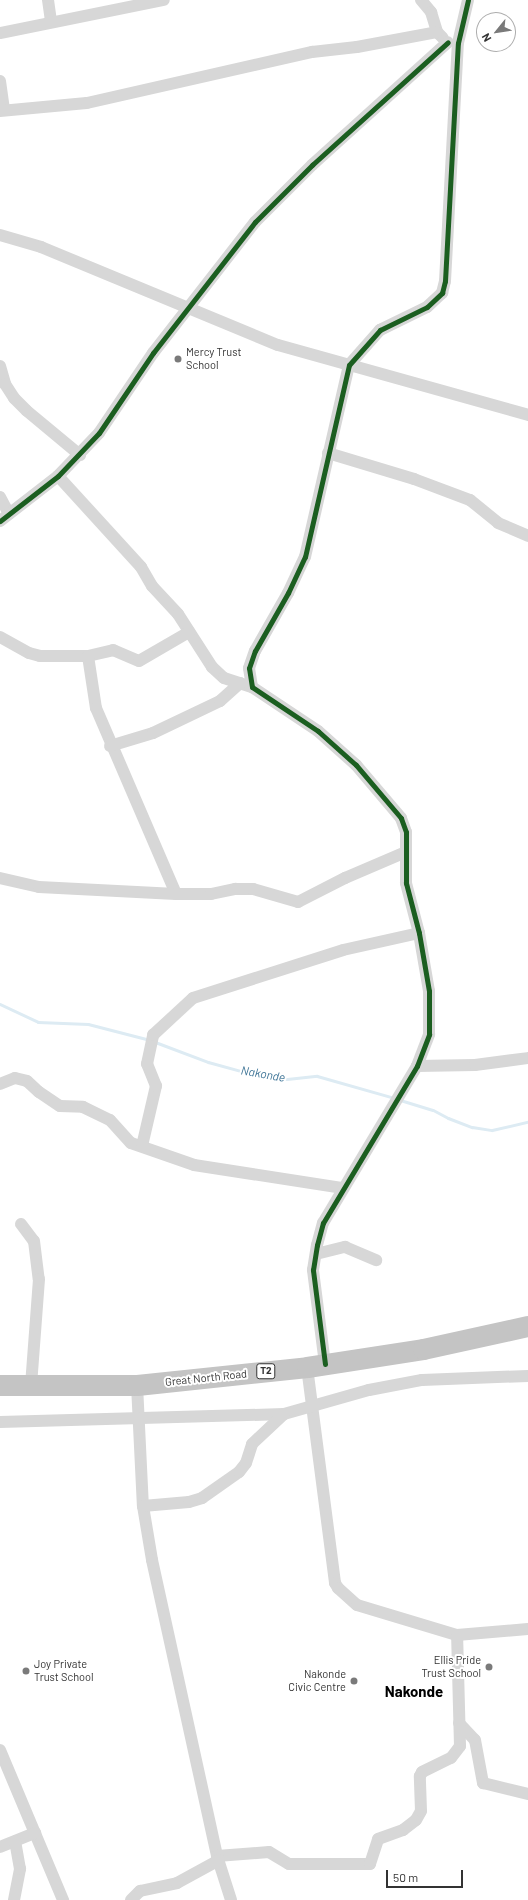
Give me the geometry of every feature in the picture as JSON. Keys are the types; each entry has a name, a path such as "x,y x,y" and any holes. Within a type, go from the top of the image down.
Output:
{"highway":[{"name":"Great North Road","path":"0,1386 136,1385 316,1366 423,1350 528,1326"}],"street":[{"path":"48,0 51,22"},
{"path":"0,33 164,0"},
{"path":"421,0 431,12 437,32 453,43"},
{"path":"252,688 249,668 255,651 288,593 305,557 349,365 380,330 427,307 442,293 446,258 453,43 468,0"},
{"path":"0,81 2,111 87,103 312,52 357,47 437,32"},
{"path":"0,497 5,518 58,476 80,455 99,433 153,353 255,222 312,165 453,43"},
{"path":"0,234 41,247 278,345 528,415"},
{"path":"0,366 5,384 18,402 80,455"},
{"path":"328,453 414,479 470,500 498,523 528,536"},
{"path":"58,476 141,567 152,586 178,614 212,667 224,678 252,688 318,730 356,765 401,818 406,832 406,883 419,933 429,991 429,1034 418,1066 343,1188 323,1224 313,1270 316,1366 312,1407 335,1583 338,1588 357,1605 457,1635 528,1629"},
{"path":"0,637 34,655 88,656 113,650 143,660 189,632"},
{"path":"88,656 96,708 110,746 176,894"},
{"path":"110,746 153,733 220,701 240,683"},
{"path":"0,878 39,886 176,894 211,894 235,889 253,889 298,902 345,878 406,852"},
{"path":"142,1146 156,1086 147,1064 153,1035 193,998 344,950 419,933"},
{"path":"418,1066 475,1065 528,1058"},
{"path":"0,1084 15,1078 27,1080 39,1092 60,1106 83,1107 110,1120 128,1140 194,1165 343,1188"},
{"path":"21,1224 34,1241 39,1279 31,1385"},
{"path":"316,1254 345,1247 376,1260"},
{"path":"0,1422 284,1414 361,1392 422,1380 528,1376"},
{"path":"136,1385 143,1506 169,1645 218,1858 231,1900"},
{"path":"143,1506 189,1502 202,1498 239,1472 246,1463 252,1444 284,1414"},
{"path":"131,1900 140,1891 176,1883 218,1858 269,1852 289,1864 370,1864 378,1839 403,1830 416,1820 421,1811 422,1772 428,1767 442,1763 458,1751 459,1723 457,1635"},
{"path":"459,1723 475,1740 483,1783 528,1794"},
{"path":"0,1750 63,1900"},
{"path":"0,1847 35,1833"},
{"path":"14,1900 20,1865 15,1841"}],"waterway":[{"name":"Nakonde","path":"0,1004 38,1022 88,1024 150,1040"},
{"name":"Nakonde","path":"155,1042 208,1062 248,1073 287,1079 317,1076 394,1098"},
{"name":"Nakonde","path":"400,1100 433,1110 448,1118 472,1127 492,1130 528,1122"}],"cycle path":[{"path":"325,1364 313,1270 317,1245 323,1223 417,1066 429,1034 429,991 419,933 406,883 406,832 401,818 356,765 318,731 252,687 249,668 255,651 288,593 305,557 349,365 380,330 427,307 442,293 445,281 458,43 468,0"},
{"path":"0,521 58,476 99,433 153,353 255,222 312,165 448,42"}],"place":[{"name":"Mercy Trust School","path":"178,359"},
{"name":"Ellis Pride Trust School","path":"489,1667"},
{"name":"Joy Private Trust School","path":"26,1671"},
{"name":"Nakonde Civic Centre","path":"354,1681"}],"district":[{"name":"Nakonde","path":"414,1692"}]}
